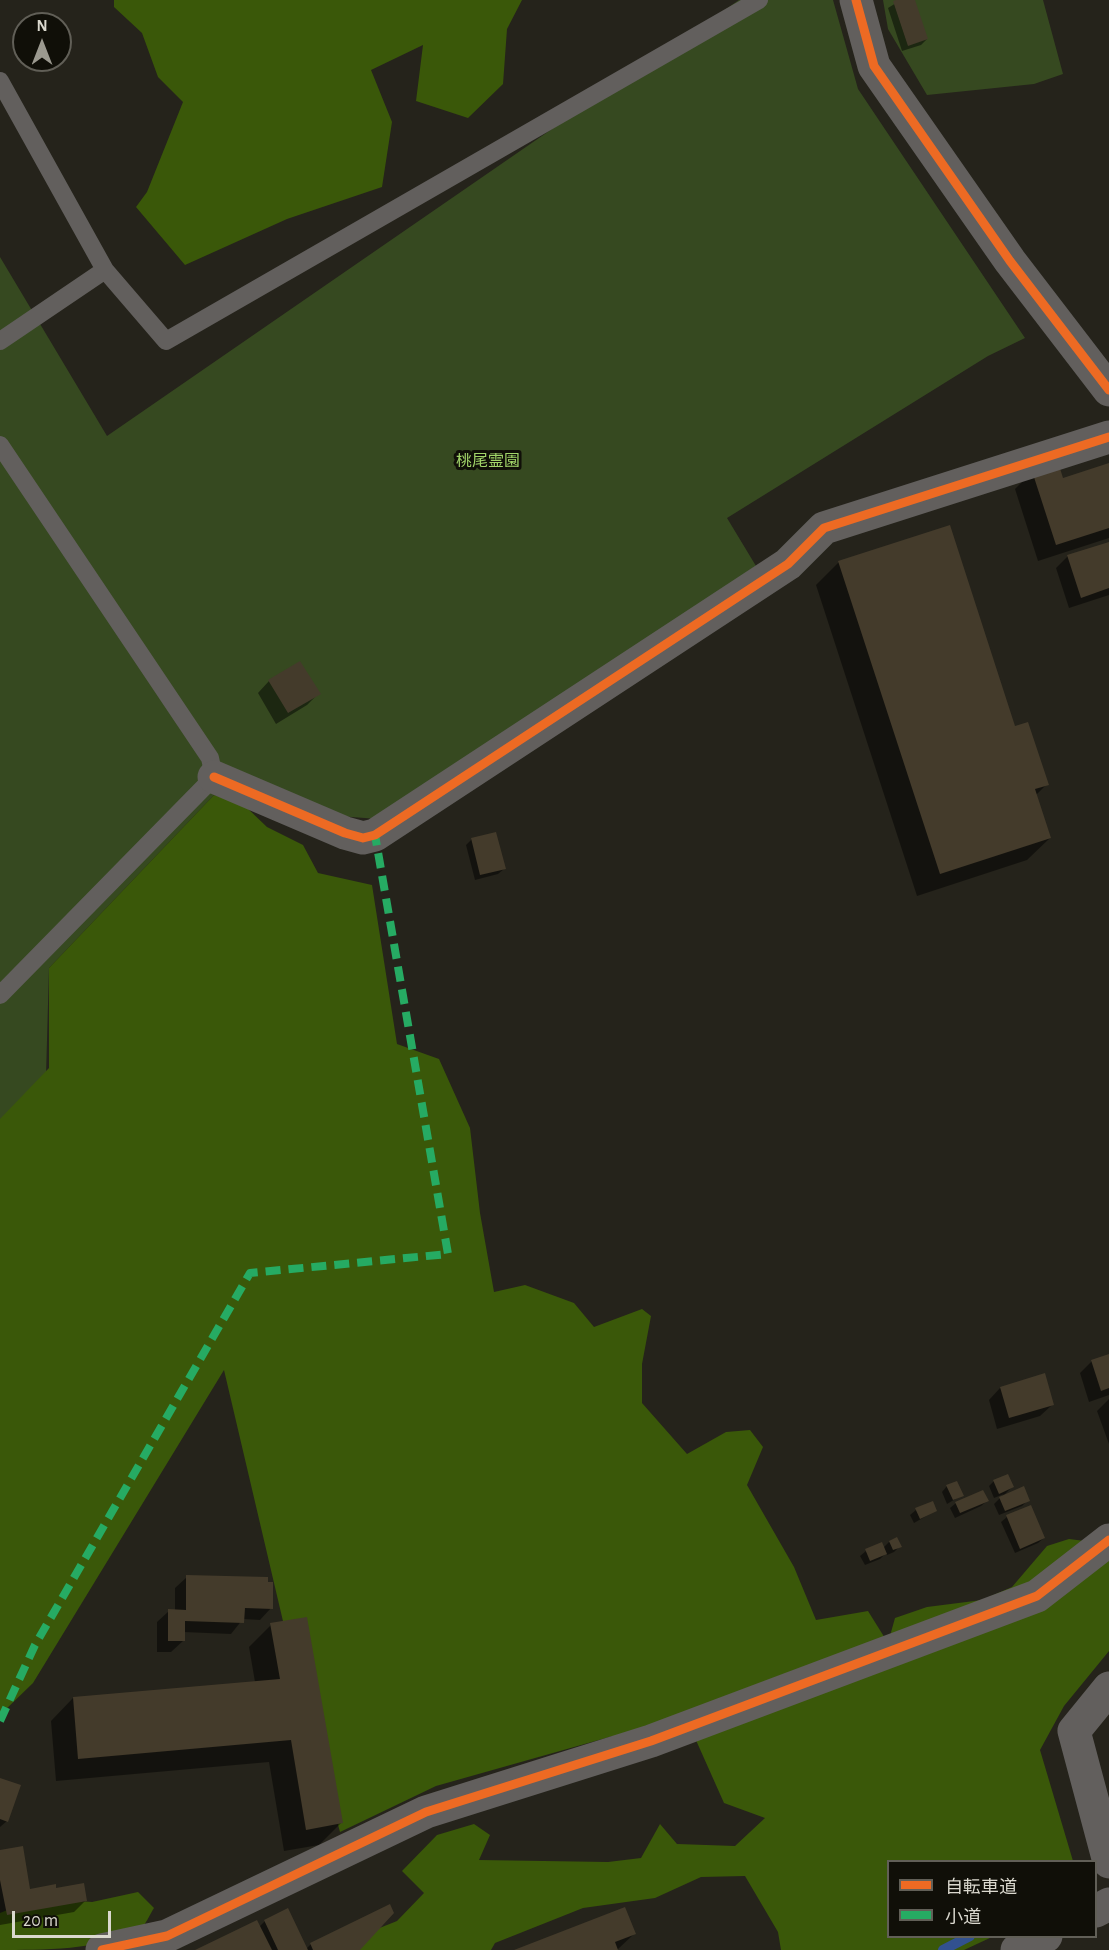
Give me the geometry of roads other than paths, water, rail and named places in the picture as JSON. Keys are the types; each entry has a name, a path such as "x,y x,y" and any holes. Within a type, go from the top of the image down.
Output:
{"street":[{"path":"856,0 874,66 1010,261 1109,390"},
{"path":"214,777 345,833 363,838 375,835 788,564 824,528 1109,437"},
{"path":"102,1950 168,1936 426,1812 651,1741 1037,1596 1109,1540"},
{"path":"1109,1688 1074,1731 1109,1862"},
{"path":"1017,1950 1042,1938"}],"lane":[{"path":"0,81 105,270 166,341 759,0"},
{"path":"0,341 105,270"},
{"path":"0,445 210,758 214,777 0,995"}],"waterway":[{"path":"943,1950 966,1938"}],"park label":[{"name":"桃尾霊園","path":"488,461"}]}
